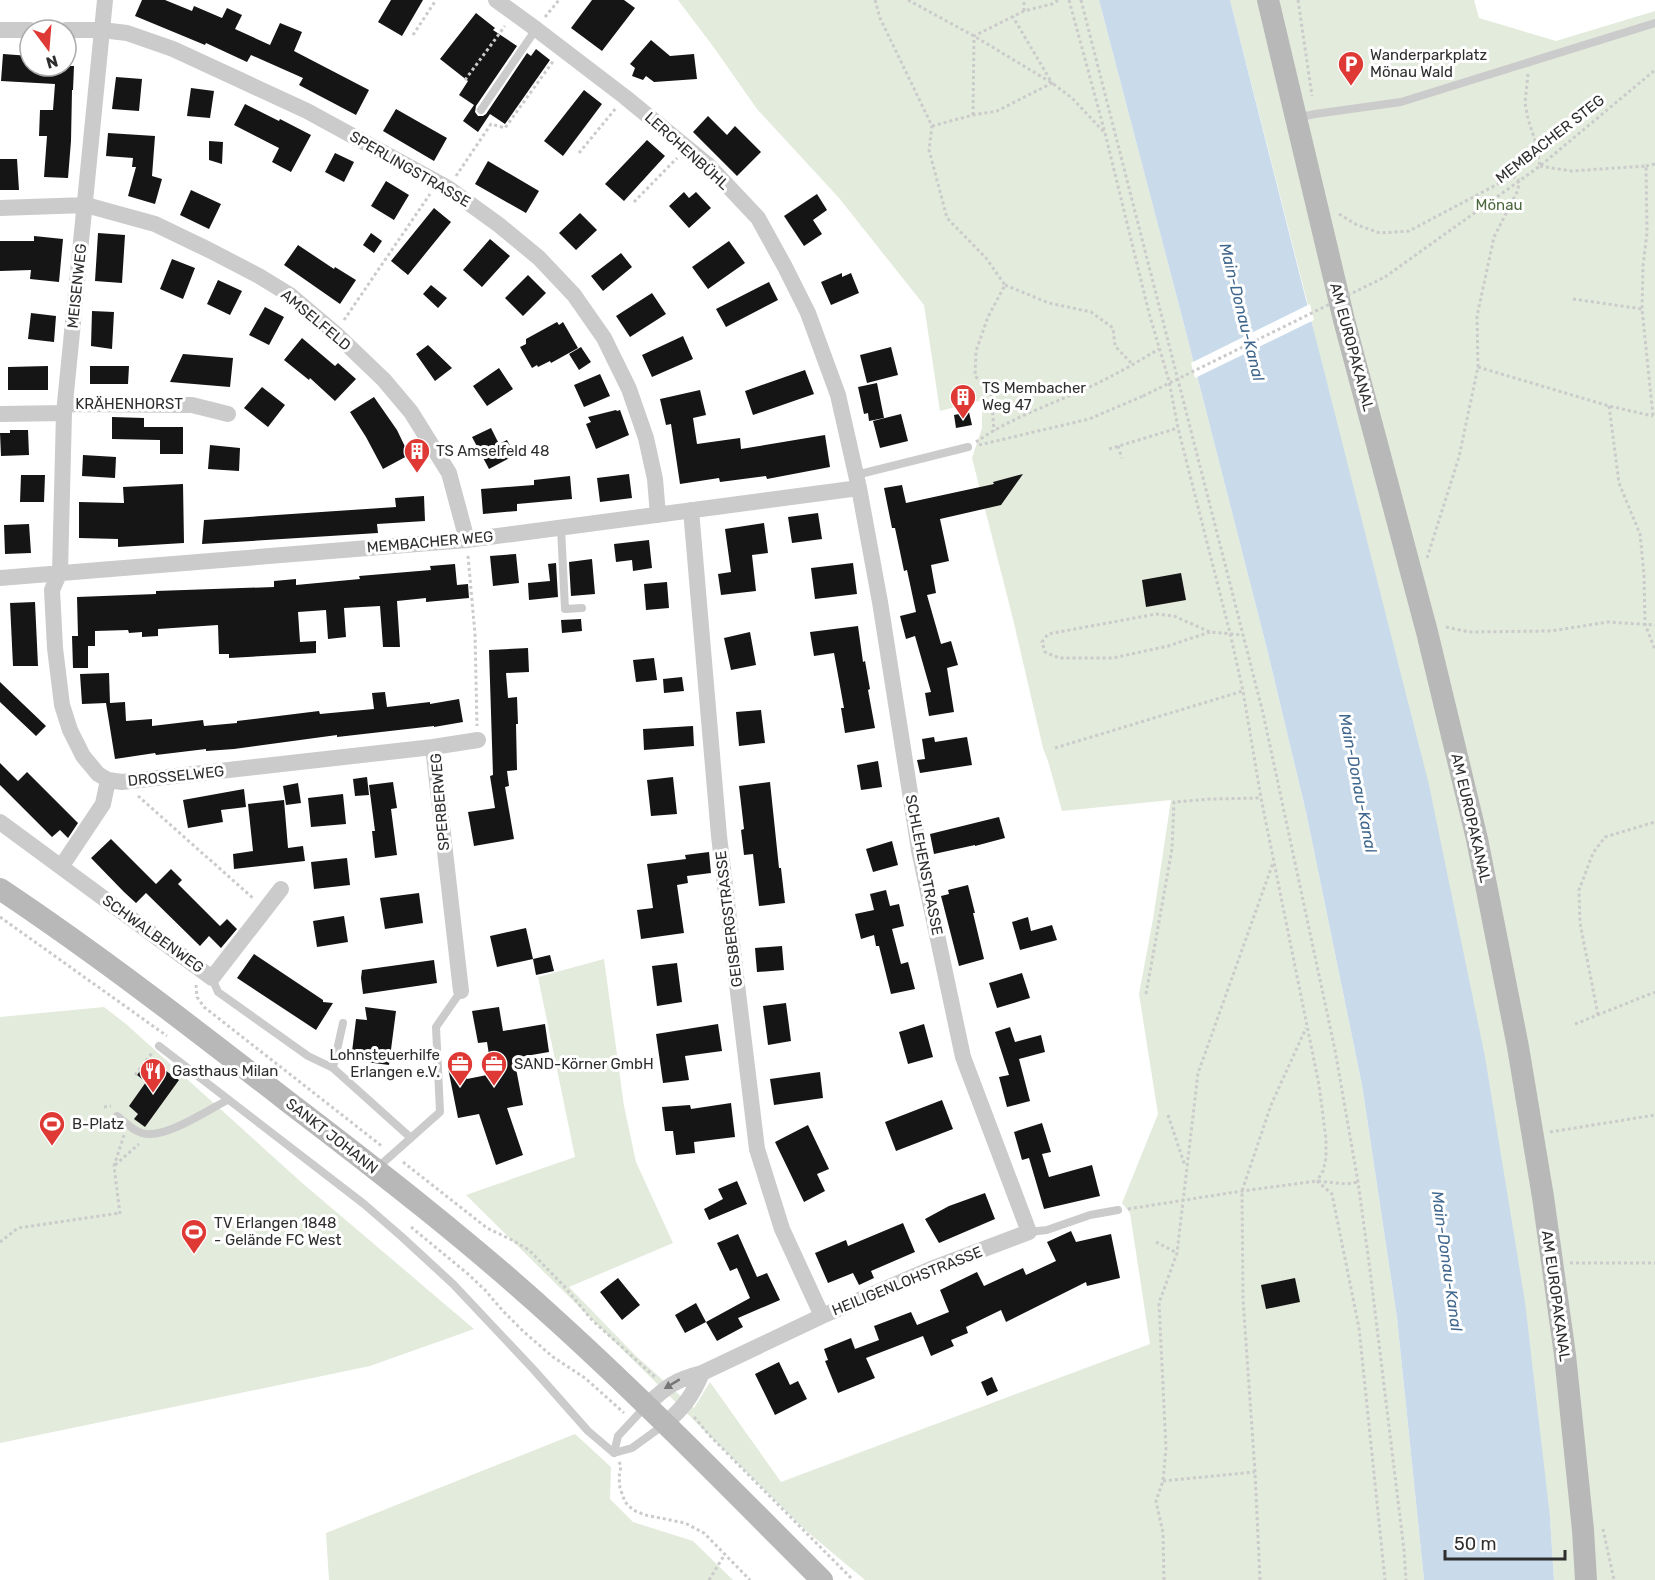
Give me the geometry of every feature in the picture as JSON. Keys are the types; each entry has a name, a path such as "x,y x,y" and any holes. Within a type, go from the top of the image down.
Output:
{"main road":[{"name":"AM EUROPAKANAL","path":"1268,0 1289,90 1305,116 1344,320 1427,632 1477,839 1518,1047 1543,1197 1565,1355 1586,1580"},
{"name":"AM EUROPAKANAL","path":"1282,0 1289,90"},
{"name":"SANKT JOHANN","path":"0,889 96,956 376,1169 468,1244 520,1288 640,1413 666,1423 822,1580"},
{"name":"AM EUROPAKANAL","path":"1583,1530 1596,1580"}],"street":[{"name":"MEISENWEG","path":"60,572 64,408 105,0"},
{"name":"LERCHENBÜHL","path":"496,0 625,97 687,147 708,165 758,218 808,313 838,394 857,481"},
{"path":"0,30 18,30"},
{"name":"SPERLINGSTRASSE","path":"78,30 127,33 173,49 307,111 443,185 499,225 539,258 574,295 603,338 629,389 646,438 655,479 658,515"},
{"name":"AMSELFELD","path":"0,208 86,206 155,224 259,276 290,295 336,333 384,380 411,412 448,473 467,540"},
{"name":"KRÄHENHORST","path":"0,414 64,408 192,405 228,414"},
{"name":"MEMBACHER WEG","path":"0,578 467,540 658,515 857,481"},
{"name":"SCHLEHENSTRASSE","path":"857,481 880,602 919,850 963,1057 1029,1232"},
{"name":"GEISBERGSTRASSE","path":"691,510 719,836 756,1149 782,1229 822,1316"},
{"name":"DROSSELWEG","path":"60,572 52,590 55,648 62,705 70,730 83,756 98,774 115,781 433,747"},
{"name":"SPERBERWEG","path":"461,991 433,747 478,740"},
{"path":"61,867 103,804 115,781"},
{"name":"SCHWALBENWEG","path":"0,822 206,973 281,889"},
{"name":"HEILIGENLOHSTRASSE","path":"640,1413 666,1387 685,1377 702,1373 822,1316 931,1269 1029,1232"},
{"path":"666,1423 685,1405 702,1373"}],"lane":[{"path":"1305,116 1401,102 1655,23"},
{"path":"481,110 536,29"},
{"path":"857,481 968,447"},
{"path":"561,528 565,609 582,608"},
{"path":"206,973 218,992 308,1056 333,1068 411,1138"},
{"path":"376,1169 440,1112 436,1027 461,991"},
{"path":"333,1068 343,1023"},
{"path":"159,1046 364,1204 402,1237 461,1293 588,1431 614,1453"},
{"path":"117,1116 138,1132 149,1134 182,1124 228,1100"},
{"name":"HEILIGENLOHSTRASSE","path":"1029,1232 1047,1230 1090,1215 1118,1210"},
{"path":"614,1453 618,1436 640,1413"},
{"path":"614,1453 632,1448 666,1423"}],"path":[{"path":"413,35 436,0"},
{"path":"536,29 559,0"},
{"path":"875,0 880,18 932,126 929,150 948,218 986,258 1005,285 1049,303 1090,312 1113,328 1114,346 1133,365"},
{"path":"908,0 1052,83 1072,98 1105,133"},
{"path":"1024,0 1024,12"},
{"path":"974,36 1024,12 1058,0"},
{"path":"1069,0 1169,381 1178,428 1243,691 1274,862 1319,1085 1326,1139 1326,1158 1323,1171 1317,1181"},
{"path":"1081,0 1263,713 1335,1050 1358,1182 1373,1293 1406,1580"},
{"path":"1298,0 1305,116"},
{"path":"465,80 514,13"},
{"path":"1013,17 1052,83"},
{"path":"974,36 974,115"},
{"path":"336,333 443,185 491,124 505,128 562,49"},
{"path":"1527,62 1525,103 1536,143 1539,166 1571,171 1655,164"},
{"name":"MEMBACHER STEG","path":"968,447 1089,419 1143,396 1385,277 1539,166 1655,70"},
{"path":"932,126 998,111 1052,83"},
{"path":"579,153 625,97"},
{"path":"634,202 687,147"},
{"path":"1478,367 1654,417 1642,309 1643,266 1647,233 1646,166"},
{"path":"1332,210 1357,225 1380,233 1409,231 1513,176 1518,181 1518,190 1494,237 1477,316 1478,367 1459,457 1426,562"},
{"path":"994,431 991,392 975,376 976,351 988,317 1005,285"},
{"path":"1573,299 1642,309"},
{"path":"1323,302 1326,314"},
{"path":"968,447 1044,406 1133,365 1159,349"},
{"path":"1169,381 1179,383"},
{"path":"1651,383 1655,391"},
{"path":"1609,406 1619,483 1640,534 1645,624 1655,650"},
{"path":"1109,449 1178,428"},
{"path":"1118,446 1122,458"},
{"path":"467,540 475,634 478,740"},
{"path":"1210,632 1168,646 1113,658 1059,658 1045,652 1042,642 1048,634 1156,614 1174,616 1210,632 1243,635"},
{"path":"1443,627 1469,632 1551,631 1608,622 1655,625"},
{"path":"1055,748 1243,691"},
{"path":"115,781 265,908"},
{"path":"1146,994 1172,849 1174,802 1262,798"},
{"path":"1598,1016 1580,923 1579,890 1593,853 1605,837 1655,822"},
{"path":"1164,1580 1163,1533 1156,1501 1162,1481 1167,1448 1159,1303 1177,1253 1198,1073 1274,862"},
{"path":"0,917 156,1027"},
{"path":"206,973 196,984 197,997 204,1007 486,1228 512,1239 529,1250 564,1286 591,1319 629,1356 666,1387"},
{"path":"1575,1024 1655,992"},
{"path":"1260,1580 1243,1299 1242,1191 1271,1105 1307,1028"},
{"path":"135,1075 159,1046"},
{"path":"1168,1115 1186,1168"},
{"path":"1548,1132 1655,1115"},
{"path":"0,1242 18,1228 121,1214 114,1166 127,1125"},
{"path":"114,1166 149,1134"},
{"path":"1118,1210 1317,1181 1346,1184 1358,1182"},
{"path":"1317,1181 1332,1194 1359,1328 1385,1580"},
{"path":"1156,1242 1177,1253"},
{"path":"1552,1265 1655,1263"},
{"path":"468,1274 553,1358 597,1388 640,1413"},
{"path":"685,1405 711,1437 853,1580"},
{"path":"614,1453 621,1466 620,1488 625,1502 633,1510 645,1515 685,1523 704,1533 750,1580"},
{"path":"1162,1481 1255,1472"},
{"path":"709,1580 725,1554"}],"green space":[{"path":"678,0 1099,0 1267,649 1306,812 1362,1085 1397,1318 1424,1580 865,1580 804,1529 466,1195 575,1157 538,977 604,959 624,1106 636,1162 673,1243 569,1287 636,1356 694,1408 710,1382 781,1482 1150,1344 1130,1213 1122,1203 1158,1114 1139,994 1171,800 1062,811 1043,748 972,458 982,428 982,400 940,411 924,305 839,198 757,109"},
{"name":"Mönau","path":"1230,0 1474,0 1479,18 1556,41 1655,11 1655,1580 1554,1580 1550,1517 1310,313"},
{"name":"TV Erlangen 1848 - Gelände FC West","path":"104,1007 126,1024 301,1182 474,1329 370,1366 0,1443 0,1017"},
{"path":"575,1434 611,1467 610,1499 633,1522 693,1541 733,1580 329,1580 326,1533"}],"water":[{"name":"Main-Donau-Kanal","path":"1099,0 1230,0 1429,785 1485,1057 1525,1302 1550,1517 1554,1580 1424,1580 1397,1318 1362,1085 1306,812 1267,649"}],"pier":[{"path":"1310,304 1314,320 1195,378 1191,363"}],"building":[{"path":"142,0 165,0 192,11 194,6 222,18 227,8 242,15 235,29 270,45 280,23 302,32 294,51 369,90 356,115 299,85 303,78 251,55 247,62 206,43 205,45 135,16"},
{"path":"391,0 423,0 402,36 378,22"},
{"path":"592,0 624,0 635,8 602,51 571,28"},
{"path":"476,13 495,28 493,30 517,46 476,106 475,112 478,116 486,114 527,53 531,56 536,49 550,60 505,124 490,114 478,132 463,121 474,105 459,95 468,81 440,59"},
{"path":"651,40 670,56 694,54 697,79 654,82 646,76 643,80 632,76 635,68 630,64"},
{"path":"3,54 18,55 18,78 74,78 68,178 44,177 47,136 39,136 40,110 53,110 55,84 1,81"},
{"path":"116,77 142,79 139,111 112,109"},
{"path":"191,88 214,91 210,118 187,116"},
{"path":"584,90 602,104 563,156 544,141"},
{"path":"245,104 311,135 291,172 272,162 279,148 234,125"},
{"path":"396,109 447,138 434,161 383,131"},
{"path":"708,116 727,135 735,126 761,152 737,176 693,132"},
{"path":"108,133 155,136 152,176 162,179 155,204 128,196 136,167 132,167 133,158 106,156"},
{"path":"647,140 665,156 624,201 605,184"},
{"path":"209,141 223,142 222,164 209,160"},
{"path":"335,153 354,162 344,182 325,172"},
{"path":"0,159 17,159 19,190 0,190"},
{"path":"488,161 539,191 526,213 475,184"},
{"path":"386,181 409,195 394,220 371,206"},
{"path":"191,190 221,204 209,229 180,215"},
{"path":"684,192 689,198 696,192 711,208 689,228 669,206"},
{"path":"817,194 827,210 813,220 822,234 804,246 784,216"},
{"path":"434,208 451,222 408,275 391,261"},
{"path":"580,213 597,230 576,250 559,233"},
{"path":"98,233 125,235 122,283 95,281"},
{"path":"371,233 382,241 374,253 363,245"},
{"path":"34,236 63,239 59,282 30,279 31,270 0,271 0,241 34,241"},
{"path":"490,239 510,256 482,287 463,270"},
{"path":"729,241 745,263 708,289 692,267"},
{"path":"298,245 334,269 335,267 356,280 340,304 284,265"},
{"path":"621,253 632,267 603,291 591,276"},
{"path":"172,259 195,268 183,299 160,289"},
{"path":"842,273 842,277 851,273 859,293 831,305 821,282"},
{"path":"528,275 546,293 523,316 505,298"},
{"path":"218,280 242,291 230,315 207,304"},
{"path":"769,282 778,300 726,327 716,309"},
{"path":"431,285 447,298 438,308 423,294"},
{"path":"652,293 666,314 630,337 616,316"},
{"path":"265,307 284,317 269,345 249,335"},
{"path":"92,311 114,312 112,349 91,346"},
{"path":"31,313 56,316 54,342 28,339"},
{"path":"557,322 559,325 563,322 578,348 551,363 550,361 532,368 520,347 526,344 526,339"},
{"path":"683,336 693,359 652,377 642,355"},
{"path":"302,338 335,366 338,363 356,379 335,401 310,378 309,380 284,360"},
{"path":"428,345 452,368 435,381 416,354"},
{"path":"581,347 591,362 579,370 569,354"},
{"path":"891,347 898,375 867,383 860,355"},
{"path":"183,354 233,358 230,387 170,382"},
{"path":"48,366 48,390 8,390 8,367"},
{"path":"90,366 129,366 128,384 90,384"},
{"path":"499,368 513,389 487,406 473,386"},
{"path":"805,370 814,394 753,415 745,391"},
{"path":"600,374 610,396 584,407 574,385"},
{"path":"877,383 884,418 869,421 868,413 864,414 858,387"},
{"path":"262,387 285,405 268,427 244,408"},
{"path":"700,390 706,415 693,418 697,444 740,438 741,449 825,435 830,467 767,479 766,476 720,482 719,478 680,484 671,424 666,425 660,399"},
{"path":"374,397 397,430 409,455 383,469 350,412"},
{"path":"620,410 629,435 596,449 586,424 591,422 588,417"},
{"name":"TS Membacher Weg 47","path":"969,412 972,425 956,428 954,415"},
{"path":"901,414 908,441 880,448 873,421"},
{"path":"112,417 144,418 144,427 183,427 183,454 160,454 160,440 112,439"},
{"path":"491,428 499,444 507,440 515,455 489,469 472,437"},
{"path":"10,430 28,430 29,455 1,456 0,433 10,433"},
{"path":"210,445 240,448 239,471 208,469"},
{"path":"83,455 116,457 115,478 82,476"},
{"path":"629,474 632,498 600,502 597,478"},
{"path":"1023,474 1001,505 940,519 949,561 931,565 936,593 927,595 941,644 951,641 958,665 947,668 954,712 929,716 925,693 931,692 915,636 906,639 900,616 916,612 895,528 892,528 884,488 902,485 906,503 994,484 993,482"},
{"path":"21,475 45,475 44,502 20,502"},
{"path":"570,476 572,499 517,504 517,511 483,514 481,489 534,485 534,480"},
{"path":"183,484 184,543 118,547 118,539 79,538 79,502 124,503 123,487"},
{"path":"424,496 425,521 377,524 378,533 202,544 204,520 396,507 395,498"},
{"path":"818,513 822,539 792,543 788,517"},
{"path":"764,523 768,553 752,555 756,591 721,595 718,574 731,572 725,529"},
{"path":"29,524 31,553 5,554 4,525"},
{"path":"649,540 652,568 633,571 632,560 616,562 614,544"},
{"path":"516,554 519,583 493,586 490,556"},
{"path":"592,559 595,594 571,596 569,562"},
{"path":"556,563 558,597 529,600 528,583 550,581 548,564"},
{"path":"853,563 857,594 815,599 811,568"},
{"path":"455,564 457,585 468,584 469,598 426,602 426,598 397,601 400,647 383,647 380,606 344,608 346,637 328,639 326,610 298,612 300,642 316,641 316,653 229,658 229,654 219,654 218,625 158,629 158,636 142,637 142,632 129,633 128,630 95,631 95,646 88,646 88,668 73,668 72,636 78,636 77,597 156,594 156,591 274,587 274,581 296,579 296,585 360,579 359,576 431,570 430,566"},
{"path":"1181,573 1186,600 1146,607 1142,580"},
{"path":"667,582 669,608 646,610 644,584"},
{"path":"35,602 38,666 13,666 10,603"},
{"path":"581,619 582,631 562,633 561,620"},
{"path":"858,626 875,728 845,733 841,708 844,708 834,653 814,656 810,632"},
{"path":"750,632 756,665 731,670 724,638"},
{"path":"528,648 529,672 506,673 508,698 517,697 517,770 507,771 509,786 505,787 514,839 474,846 468,812 495,808 490,776 493,775 489,650"},
{"path":"654,658 657,680 636,682 633,660"},
{"path":"109,673 110,703 125,702 126,721 152,719 152,726 203,720 204,726 319,711 320,714 374,709 372,693 385,692 387,707 459,699 463,722 337,737 337,735 234,749 206,751 206,749 156,755 155,753 115,759 106,703 82,704 80,674"},
{"path":"682,677 684,691 664,693 663,679"},
{"path":"0,682 46,726 36,736 0,702"},
{"path":"761,710 765,743 739,746 736,712"},
{"path":"693,726 694,746 644,750 643,729"},
{"path":"934,737 935,742 967,737 972,765 920,773 917,760 925,759 922,739"},
{"path":"878,761 882,787 861,790 857,765"},
{"path":"0,763 18,781 27,772 78,823 68,838 60,830 52,837 0,785"},
{"path":"367,777 369,795 355,796 353,779"},
{"path":"673,777 677,814 651,816 647,780"},
{"path":"393,782 397,808 391,809 397,855 375,858 372,831 375,831 369,785"},
{"path":"770,782 785,903 759,906 753,854 744,855 741,830 744,829 739,786"},
{"path":"298,783 301,803 286,805 283,786"},
{"path":"244,789 246,807 221,810 223,822 188,828 183,800"},
{"path":"343,794 346,824 311,827 308,798"},
{"path":"284,800 288,848 303,846 305,861 234,869 233,854 253,851 248,804"},
{"path":"999,817 1005,838 934,854 930,834"},
{"path":"111,839 156,884 171,869 182,880 178,884 220,926 227,919 237,929 221,948 209,936 200,946 146,893 136,903 124,892 91,858"},
{"path":"892,841 898,865 873,872 866,849"},
{"path":"709,852 711,873 687,876 688,883 677,885 684,933 641,939 637,910 653,908 647,864 686,859 685,855"},
{"path":"347,858 350,885 314,889 311,862"},
{"path":"968,885 984,959 959,966 941,896 949,894 948,890"},
{"path":"886,890 890,906 899,904 904,926 892,929 901,964 908,962 915,989 891,994 879,946 876,946 874,935 861,939 855,914 874,910 870,894"},
{"path":"419,893 423,923 385,929 380,898"},
{"path":"344,916 348,942 317,947 313,921"},
{"path":"1028,917 1031,931 1052,925 1057,940 1020,950 1012,922"},
{"path":"526,928 533,959 497,967 490,936"},
{"path":"782,946 784,970 757,972 755,948"},
{"path":"254,954 323,1002 333,1003 316,1030 237,978"},
{"path":"550,955 554,971 536,975 533,959"},
{"path":"434,960 437,983 363,994 362,970"},
{"path":"677,963 682,1002 657,1006 652,966"},
{"path":"1022,973 1030,998 997,1008 989,983"},
{"path":"786,1003 791,1041 768,1045 763,1006"},
{"path":"365,1007 396,1011 389,1065 351,1060 356,1019 367,1020"},
{"path":"499,1007 503,1031 545,1024 549,1052 514,1058 523,1105 507,1108 523,1155 496,1165 479,1114 458,1118 448,1068 464,1065 467,1079 492,1074 487,1042 478,1043 472,1011"},
{"path":"718,1024 722,1051 685,1056 689,1080 663,1083 656,1034"},
{"path":"924,1024 933,1057 908,1064 899,1032"},
{"path":"1010,1027 1015,1042 1041,1035 1045,1052 1019,1059 1030,1101 1007,1107 999,1077 1009,1075 995,1032"},
{"name":"Gasthaus Milan","path":"149,1059 179,1080 145,1127 134,1119 138,1114 129,1106 146,1082 137,1075"},
{"path":"820,1072 823,1098 774,1105 770,1079"},
{"path":"942,1100 953,1129 896,1151 885,1122"},
{"path":"731,1103 735,1137 694,1142 695,1153 676,1155 673,1131 665,1131 662,1107 690,1105 691,1109"},
{"path":"1042,1123 1051,1152 1042,1154 1049,1177 1092,1165 1100,1196 1044,1209 1029,1158 1022,1160 1014,1132"},
{"path":"808,1125 829,1169 817,1174 825,1191 804,1202 775,1142"},
{"path":"737,1181 747,1204 709,1220 704,1209 723,1199 718,1189"},
{"path":"985,1193 995,1219 939,1243 925,1219 949,1206"},
{"path":"903,1223 915,1252 871,1271 874,1278 859,1285 853,1273 828,1283 815,1253 846,1240 848,1246"},
{"path":"1071,1231 1076,1242 1111,1234 1120,1278 1087,1286 1086,1282 1006,1322 1001,1310 966,1327 968,1333 951,1340 954,1346 931,1356 923,1336 866,1358 875,1378 838,1393 825,1361 828,1360 824,1349 851,1338 855,1349 879,1340 874,1326 911,1312 917,1325 949,1312 940,1290 977,1272 984,1286 1023,1268 1026,1275 1056,1261 1047,1242"},
{"path":"738,1234 757,1277 767,1273 780,1300 738,1318 743,1327 717,1341 706,1322 750,1298 737,1268 730,1271 717,1243"},
{"path":"618,1278 640,1305 622,1320 600,1292"},
{"path":"1295,1278 1300,1302 1266,1309 1261,1285"},
{"path":"696,1303 706,1322 685,1333 675,1315"},
{"path":"779,1362 790,1385 798,1381 807,1399 775,1415 755,1374"},
{"path":"992,1377 998,1391 987,1396 981,1382"}],"place":[{"name":"Wanderparkplatz Mönau Wald","path":"1351,87"},
{"name":"TS Membacher Weg 47","path":"963,420"},
{"name":"TS Amselfeld 48","path":"417,474"},
{"name":"Lohnsteuerhilfe Erlangen e.V.","path":"460,1087"},
{"name":"SAND-Körner GmbH","path":"494,1087"},
{"name":"Gasthaus Milan","path":"153,1094"},
{"name":"B-Platz","path":"52,1147"},
{"name":"TV Erlangen 1848 - Gelände FC West","path":"194,1255"}]}
